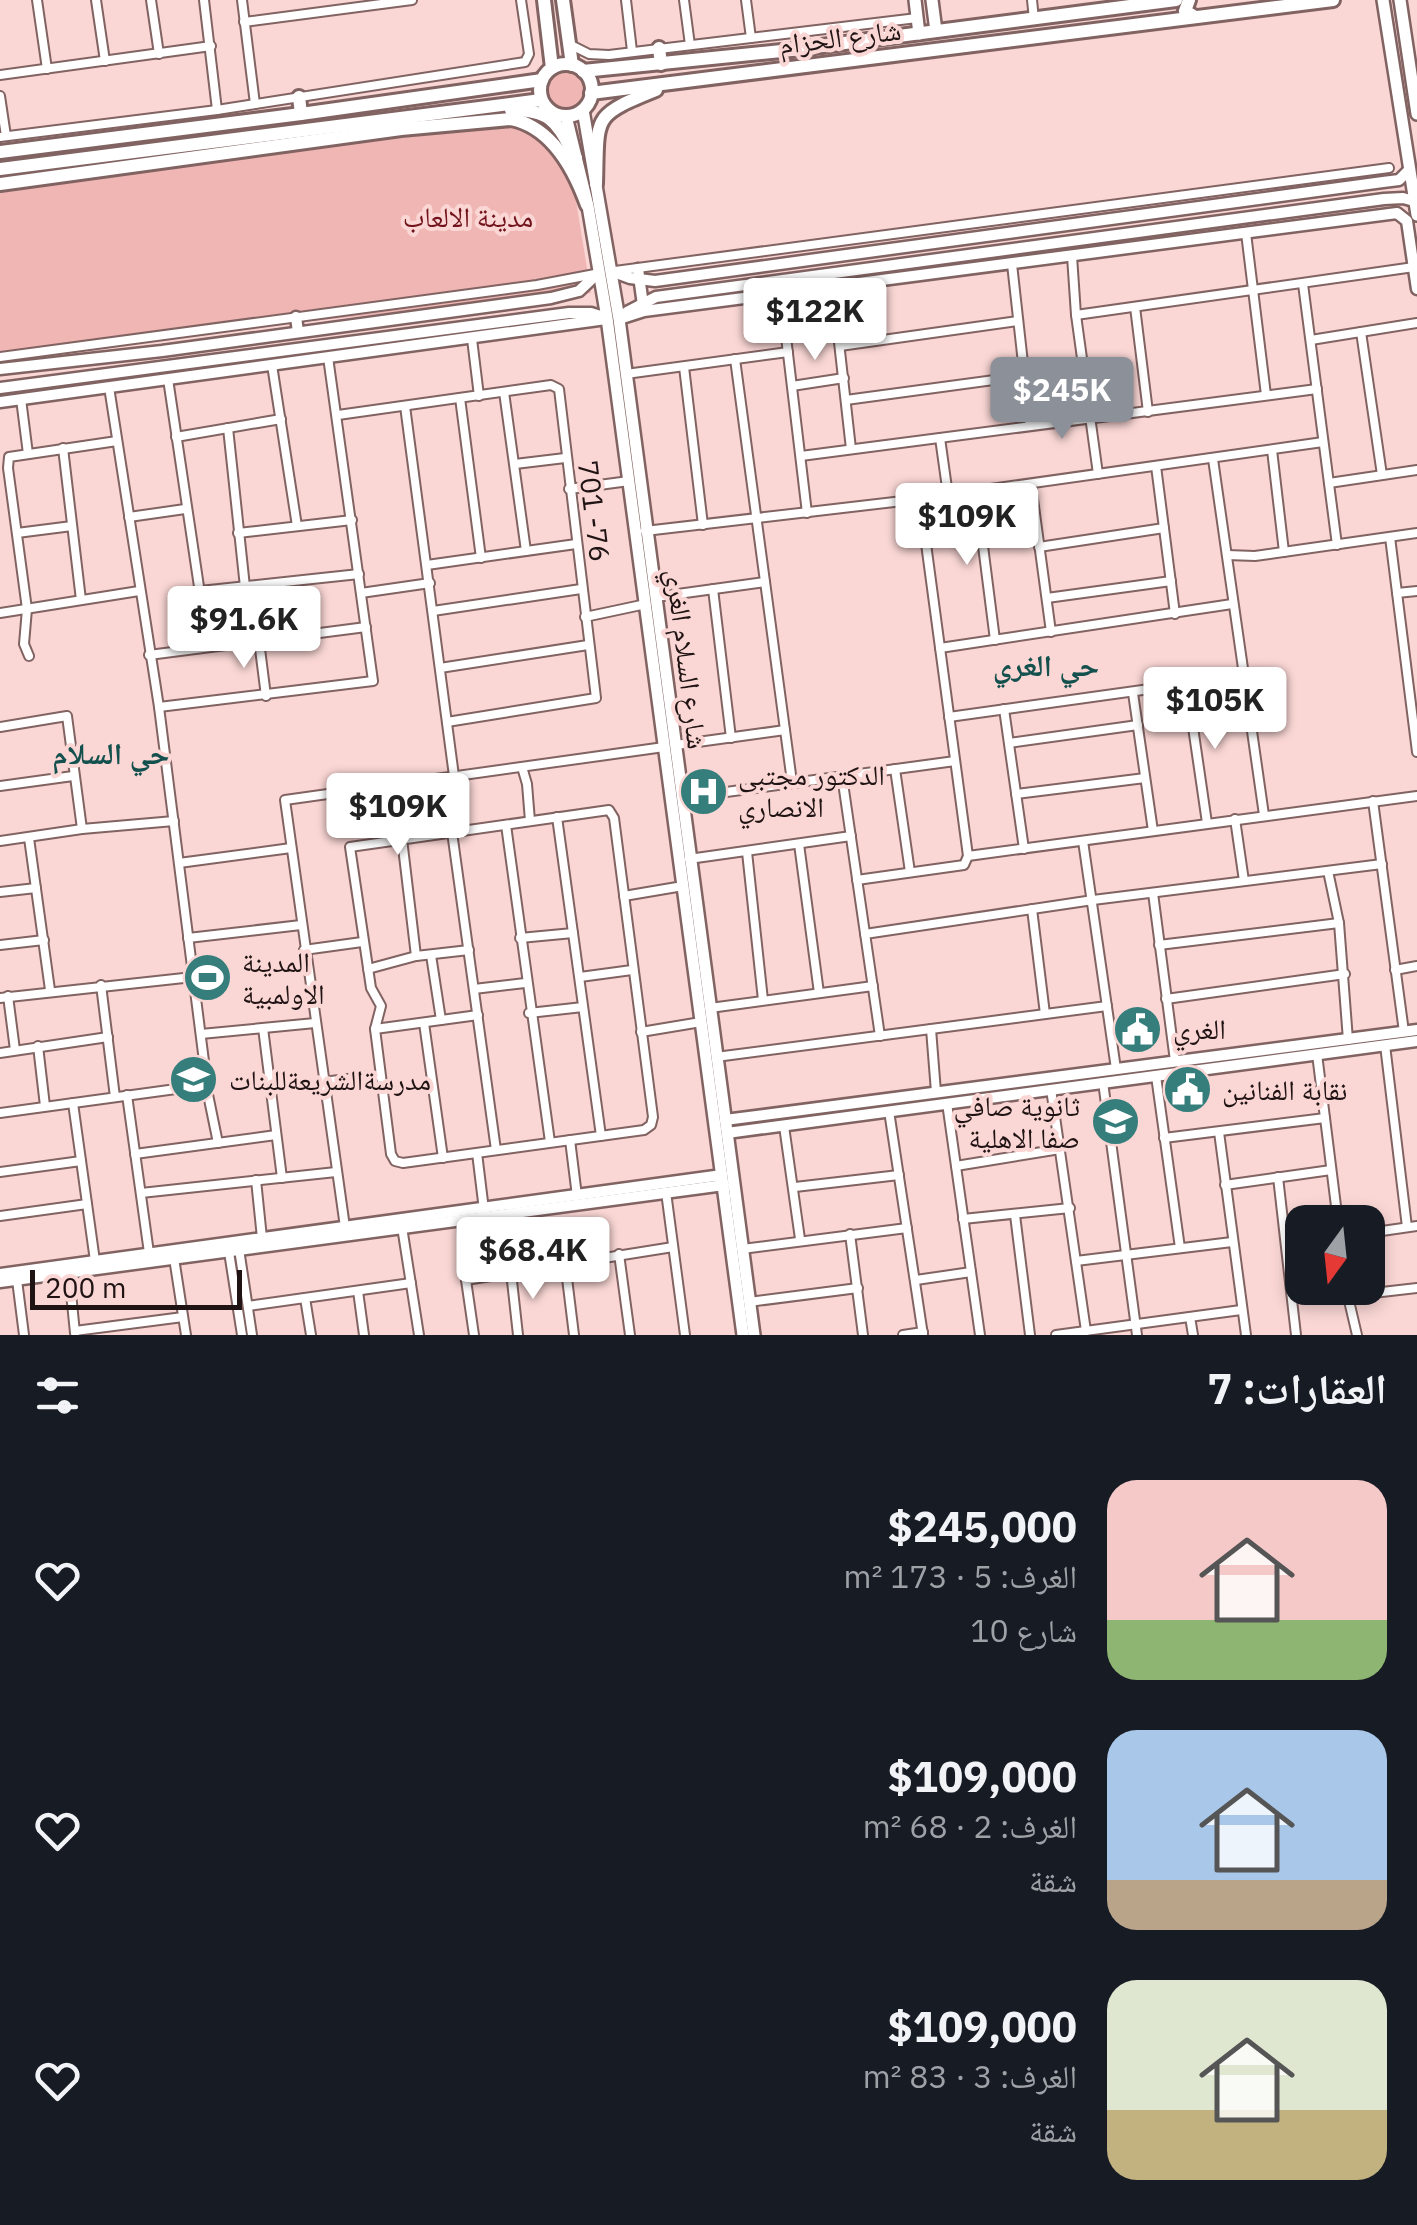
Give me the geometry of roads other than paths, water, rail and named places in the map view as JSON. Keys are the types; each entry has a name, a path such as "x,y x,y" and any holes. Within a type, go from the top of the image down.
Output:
{"main road":[{"path":"544,0 552,68 542,80 542,100 551,112 566,116 583,110 591,93 590,82 578,68 569,43 562,0"},
{"path":"915,0 919,34"},
{"path":"932,0 936,31"},
{"name":"شارع الحزام","path":"578,68 618,69 832,45 1128,3 1176,0"},
{"path":"1189,0 1185,11 1195,17"},
{"name":"شارع الحزام","path":"591,93 1333,0"},
{"path":"1383,0 1417,215"},
{"path":"1400,0 1417,114"},
{"path":"1160,2 1169,10 1162,22"},
{"path":"1386,18 1402,14"},
{"path":"523,83 541,66 549,42"},
{"path":"569,43 590,64 618,69"},
{"path":"810,66 799,62 801,53 832,45"},
{"path":"659,48 662,64"},
{"path":"552,68 578,68"},
{"path":"0,152 56,138 176,130 542,80"},
{"path":"596,184 602,118 612,108 672,83"},
{"path":"298,97 301,114"},
{"path":"0,184 41,171 150,149 542,100"},
{"path":"463,108 541,112 558,126 576,158"},
{"name":"شارع السلام الغري","path":"583,110 596,184 604,272"},
{"name":"شارع السلام الغري","path":"566,116 626,374 632,461 629,481 657,648 683,886 710,1008 749,1302 748,1334"},
{"path":"0,169 41,171 496,119 526,122 550,140 575,172 588,204"},
{"path":"324,127 340,138"},
{"path":"176,130 173,139 180,146"},
{"path":"148,133 154,141 150,149"},
{"name":"شارع السلام الغري","path":"613,319 645,531 650,601"},
{"name":"شارع السلام الغري","path":"668,746 690,859 701,1022 748,1334"}],"street":[{"path":"38,0 47,69"},
{"path":"96,0 105,62"},
{"path":"151,0 159,54"},
{"path":"204,0 216,110"},
{"path":"242,0 255,104"},
{"path":"244,22 412,0"},
{"path":"0,96 3,137 56,138 525,62 529,54 522,0"},
{"path":"626,0 632,51"},
{"path":"684,0 690,45"},
{"path":"746,0 751,38"},
{"path":"1032,0 1034,19"},
{"path":"569,43 593,55 917,18"},
{"path":"0,74 211,46"},
{"path":"638,275 655,281 1003,234 1297,180 1389,168"},
{"path":"0,357 604,272 638,275 854,240 1299,194 1398,180 1410,170"},
{"path":"1297,180 1299,194"},
{"path":"1383,182 1384,199"},
{"path":"0,402 272,365 301,355 328,357 613,319 643,306 858,270 1384,199 1414,201"},
{"path":"1301,210 1304,226"},
{"path":"643,306 781,296 1397,213 1406,221 1417,289"},
{"path":"1174,227 1176,242"},
{"path":"1246,233 1266,396"},
{"path":"1003,234 998,243 1005,250"},
{"path":"976,237 982,245 976,254"},
{"path":"854,240 856,254"},
{"path":"1072,256 1076,315 1098,474"},
{"path":"1012,264 1030,426"},
{"path":"1076,315 1414,266"},
{"path":"858,270 859,285"},
{"path":"0,369 526,301 578,290 604,272"},
{"path":"638,275 643,306"},
{"path":"1304,284 1337,545"},
{"path":"833,288 852,449"},
{"path":"781,296 807,513"},
{"path":"526,301 533,309 528,318"},
{"path":"1135,307 1148,412"},
{"path":"2,388 301,355 570,313 613,319"},
{"path":"296,317 298,332"},
{"path":"840,346 1018,321"},
{"path":"1310,340 1417,323"},
{"path":"1361,332 1382,475"},
{"path":"472,339 479,396"},
{"path":"626,374 788,352"},
{"path":"159,707 373,680 328,357"},
{"path":"735,360 792,782"},
{"path":"38,364 32,374 39,383"},
{"path":"272,365 298,526"},
{"path":"684,367 704,525"},
{"path":"0,369 9,378 2,388"},
{"path":"846,400 1024,376"},
{"path":"792,386 844,378"},
{"path":"168,379 208,647"},
{"name":"701 -76","path":"447,722 596,698 564,458 559,389 554,385 504,392"},
{"path":"109,387 159,707 205,1080 218,1143"},
{"path":"801,456 1317,388"},
{"path":"338,415 504,392 526,551"},
{"path":"460,398 481,558"},
{"path":"21,399 28,454"},
{"path":"406,406 454,776"},
{"path":"176,437 281,420"},
{"path":"228,428 245,587"},
{"path":"940,438 948,495"},
{"path":"29,656 24,644 27,609 4,458 118,441"},
{"path":"645,531 920,499 1323,442"},
{"path":"63,448 81,600"},
{"path":"1272,450 1284,552"},
{"path":"515,464 564,458"},
{"path":"1213,458 1264,815"},
{"path":"1156,466 1175,614"},
{"path":"1329,483 1417,470"},
{"path":"569,490 629,481"},
{"path":"1030,484 1052,632"},
{"path":"976,491 995,640"},
{"path":"857,880 964,865 968,856 920,499"},
{"path":"129,517 186,508"},
{"path":"238,533 352,520"},
{"path":"17,533 72,526"},
{"path":"1040,546 1164,528"},
{"path":"1227,555 1284,552 1417,534"},
{"path":"1390,538 1417,752"},
{"path":"427,565 576,544"},
{"path":"200,591 359,574"},
{"path":"1047,598 1170,581"},
{"path":"585,617 650,601 765,582"},
{"path":"362,593 430,583"},
{"path":"278,584 286,638"},
{"path":"434,611 582,589"},
{"path":"714,589 732,738"},
{"path":"0,614 139,591"},
{"path":"1397,594 1417,591"},
{"path":"940,648 1232,604"},
{"path":"149,655 366,627"},
{"path":"259,641 266,696"},
{"path":"440,668 588,645"},
{"path":"949,716 1133,694 1243,676"},
{"path":"1187,686 1207,823"},
{"path":"1133,694 1152,831"},
{"path":"1004,710 1024,849"},
{"path":"0,728 67,716 82,829"},
{"path":"1009,742 1138,725"},
{"path":"345,1227 285,800 785,730"},
{"path":"680,798 956,761"},
{"path":"522,767 530,821"},
{"path":"895,769 910,872"},
{"path":"0,786 73,776"},
{"path":"842,776 880,1036"},
{"path":"1016,794 1145,778"},
{"path":"425,780 434,834"},
{"path":"968,856 1417,796"},
{"path":"1373,802 1404,1032"},
{"path":"612,812 651,1125 644,1130 404,1163 395,1161 390,1154 375,1029 381,1006 371,988 362,942 350,846 530,821 612,812"},
{"path":"558,817 601,1136"},
{"path":"1235,819 1244,881"},
{"path":"0,841 174,821"},
{"path":"506,824 529,1013 550,1142"},
{"path":"452,832 496,1150"},
{"path":"690,859 851,836"},
{"path":"30,838 50,990"},
{"path":"402,838 416,956"},
{"path":"1084,841 1116,1068"},
{"path":"799,844 819,993"},
{"path":"179,863 290,848"},
{"path":"747,852 763,1000"},
{"path":"865,934 1382,864"},
{"path":"1328,870 1339,923 1348,1040"},
{"path":"624,896 683,886"},
{"path":"0,892 36,888"},
{"path":"1153,893 1175,1061"},
{"path":"1032,910 1045,1014"},
{"path":"1160,945 1339,923"},
{"path":"188,938 301,925"},
{"path":"520,938 573,933"},
{"path":"0,946 44,940"},
{"path":"304,950 362,942"},
{"path":"368,969 416,956 469,950"},
{"path":"430,954 441,1020"},
{"path":"1395,970 1417,966"},
{"path":"580,977 632,970"},
{"path":"1166,1000 1345,974"},
{"path":"15,1050 4,997 193,977"},
{"path":"474,989 525,982"},
{"path":"102,984 115,1097"},
{"path":"710,1008 873,986"},
{"path":"716,1056 1107,1006"},
{"path":"529,1013 583,1007"},
{"path":"375,1029 478,1015"},
{"path":"424,1022 443,1158"},
{"path":"640,1032 701,1022"},
{"path":"201,1034 315,1023"},
{"path":"262,1028 282,1178"},
{"path":"931,1029 936,1092"},
{"path":"726,1126 936,1092 1050,1089 1156,1076 1417,1030"},
{"path":"0,1053 108,1038"},
{"path":"726,1126 784,1126 947,1103 1116,1068 1317,1054 1417,1041"},
{"path":"1385,1045 1412,1227 1385,1231"},
{"path":"38,1046 45,1106"},
{"path":"1317,1054 1336,1205"},
{"path":"324,1082 380,1075"},
{"path":"1156,1076 1180,1248"},
{"path":"0,1113 198,1086 205,1080"},
{"path":"1102,1082 1138,1335"},
{"path":"1050,1089 1086,1331"},
{"path":"127,1095 149,1253"},
{"path":"74,1103 95,1261"},
{"path":"947,1103 980,1335"},
{"path":"889,1111 923,1334 904,1335"},
{"path":"1164,1138 1325,1118"},
{"path":"784,1126 800,1239"},
{"path":"1220,1132 1246,1335"},
{"path":"136,1154 276,1136"},
{"path":"570,1140 577,1196"},
{"path":"956,1166 1060,1149"},
{"path":"477,1153 484,1210"},
{"path":"0,1172 81,1161"},
{"path":"1225,1185 1331,1170"},
{"path":"141,1193 336,1172"},
{"path":"795,1188 899,1175"},
{"path":"1278,1177 1296,1335"},
{"path":"256,1180 262,1238"},
{"path":"0,1274 345,1227 402,1228 666,1192 723,1180"},
{"path":"0,1282 234,1251 577,1196 723,1180"},
{"path":"666,1192 685,1335"},
{"path":"0,1216 87,1204"},
{"path":"963,1219 1070,1208"},
{"path":"1015,1215 1030,1335"},
{"path":"462,1220 474,1335"},
{"path":"402,1228 418,1335"},
{"path":"742,1249 908,1228"},
{"path":"850,1234 864,1335"},
{"path":"1076,1262 1232,1242"},
{"path":"466,1280 673,1247"},
{"path":"234,1251 252,1335"},
{"path":"234,1251 242,1335"},
{"path":"619,1254 630,1335"},
{"path":"174,1258 186,1335"},
{"path":"565,1262 574,1335"},
{"path":"511,1272 518,1335"},
{"path":"916,1280 971,1272"},
{"path":"69,1273 75,1333 183,1317"},
{"path":"18,1280 24,1335"},
{"path":"248,1306 411,1283"},
{"path":"749,1302 858,1288"},
{"path":"1385,1290 1417,1288"},
{"path":"358,1291 364,1335"},
{"path":"305,1298 311,1335"},
{"path":"1349,1305 1356,1335"},
{"path":"1056,1335 1241,1310"},
{"path":"1190,1317 1193,1335"},
{"path":"127,1324 128,1335"}],"place":[{"name":"الدكتور مجتبى الانصاري","path":"703,791"},
{"name":"المدينة الاولمبية","path":"207,978"},
{"name":"الغري","path":"1138,1029"},
{"name":"مدرسةالشريعةللبنات","path":"194,1080"},
{"name":"نقابة الفنانين","path":"1187,1090"},
{"name":"ثانوية صافي صفا الاهلية","path":"1115,1122"}],"district":[{"name":"حي الغري","path":"1046,666"},
{"name":"حي السلام","path":"111,754"}],"park label":[{"name":"مدينة الالعاب","path":"468,217"}]}
